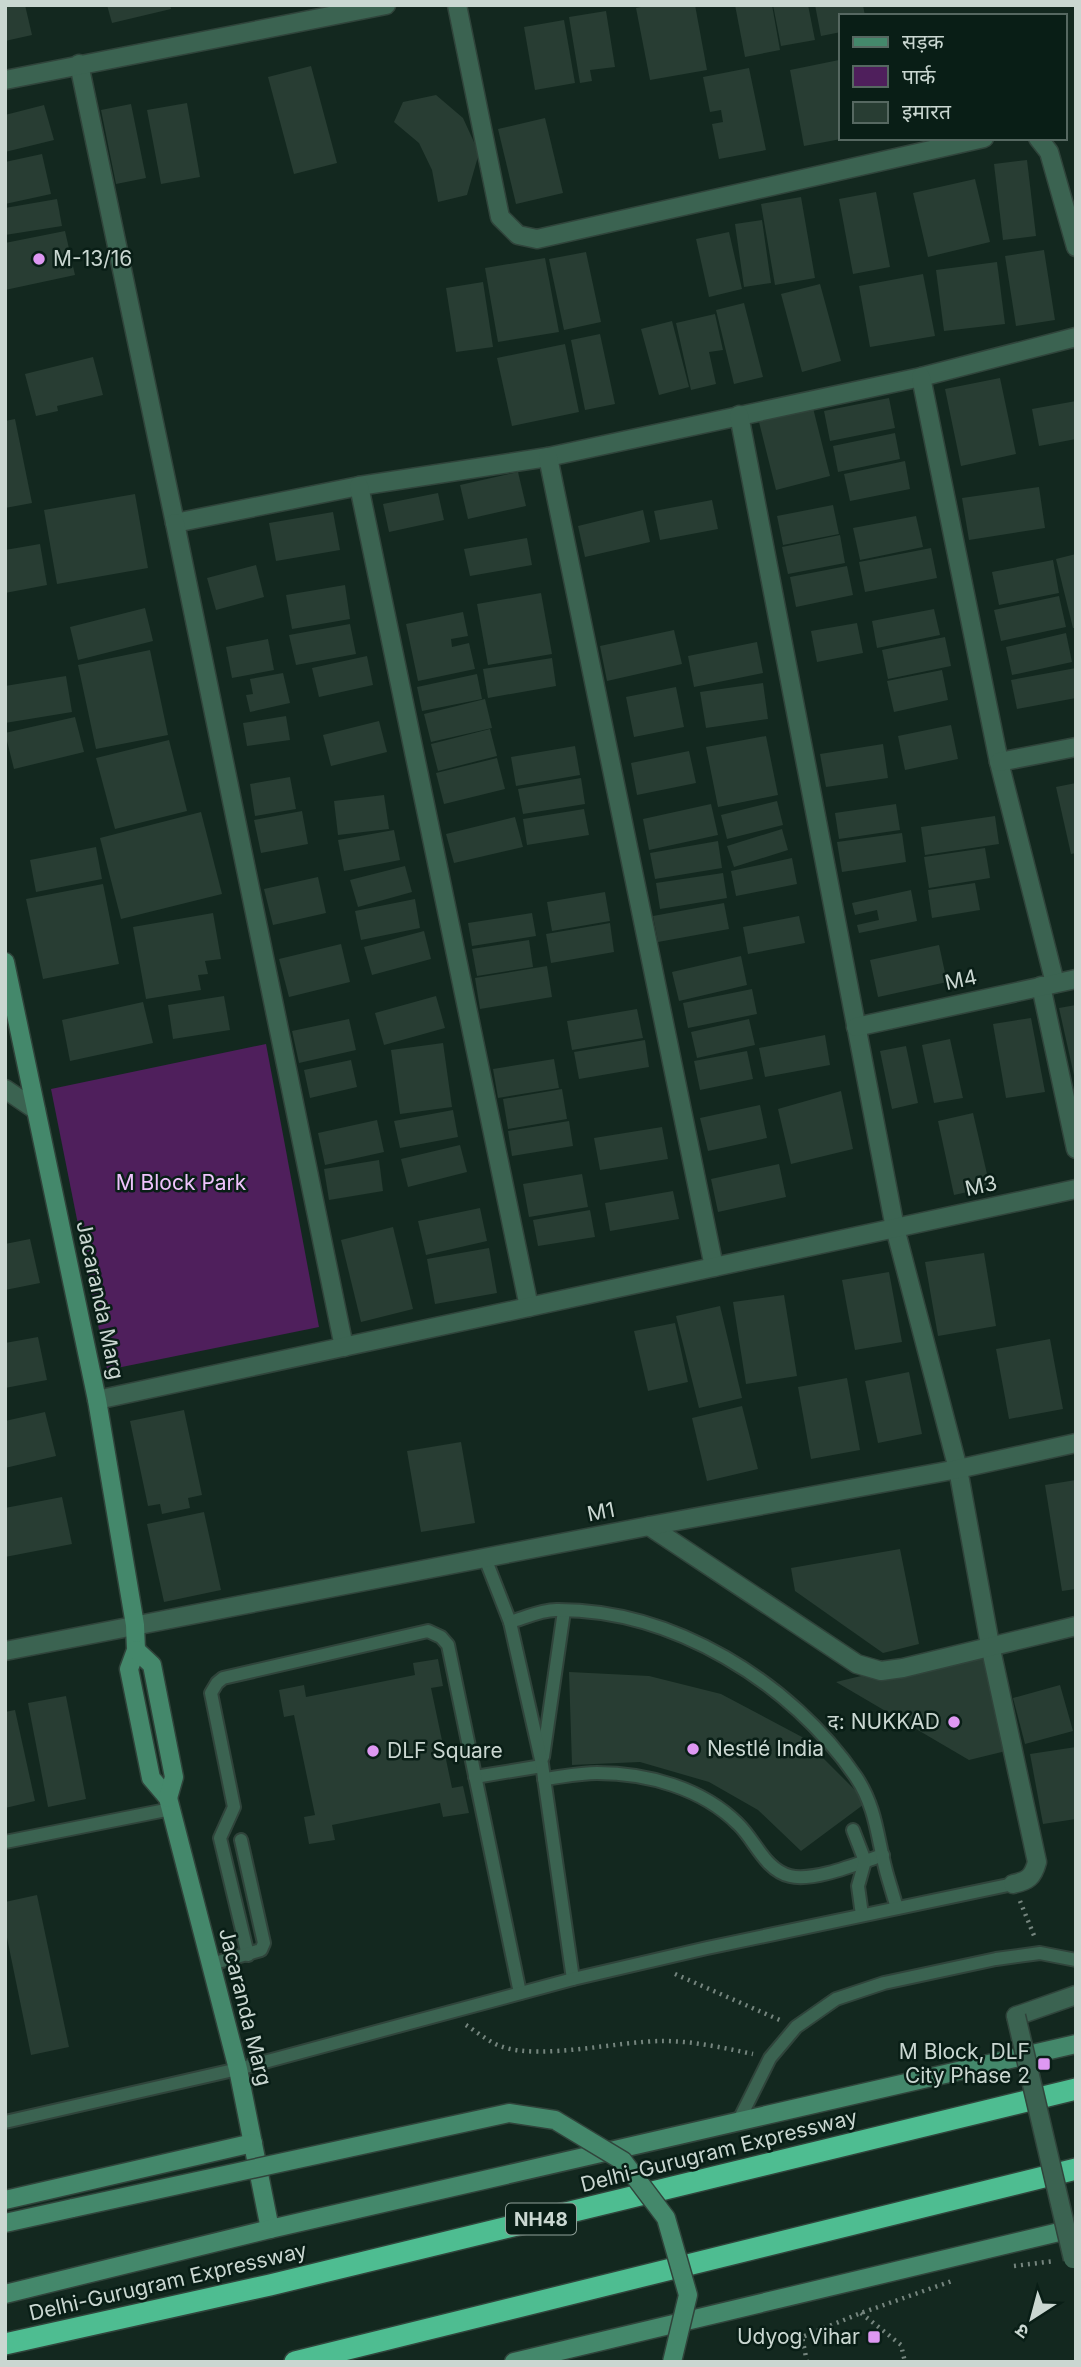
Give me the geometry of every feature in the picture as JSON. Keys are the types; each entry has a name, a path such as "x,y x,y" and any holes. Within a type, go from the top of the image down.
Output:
{"highway":[{"name":"Delhi-Gurugram Expressway","path":"5,2344 284,2281 1076,2089"},
{"path":"298,2361 1076,2169"}],"main road":[{"name":"Jacaranda Marg","path":"5,962 97,1400 135,1625 136,1650 152,1665 174,1777 169,1804 238,2069 270,2230"},
{"path":"5,2294 1076,2043"},
{"path":"5,2223 509,2113 555,2120 623,2161 666,2218 688,2295 672,2362"},
{"path":"5,2200 253,2143"},
{"path":"514,2362 1076,2228"}],"street":[{"path":"5,80 386,5"},
{"path":"457,5 500,218 518,235 537,239 975,140"},
{"path":"79,64 344,1347"},
{"path":"1040,140 1049,152 1076,247"},
{"path":"175,523 359,485 548,457 921,377 1076,337"},
{"path":"921,377 999,762 1048,985 1076,1149"},
{"path":"739,415 895,1228 958,1469 990,1645 1037,1862 1034,1873 1026,1881 1013,1884"},
{"path":"548,457 714,1267"},
{"path":"359,485 528,1307"},
{"path":"999,762 1076,747"},
{"name":"M4","path":"856,1027 1076,979"},
{"path":"5,1089 36,1110"},
{"name":"M3","path":"97,1400 1076,1189"},
{"name":"M1","path":"5,1651 958,1469 1076,1443"},
{"path":"649,1526 857,1664 881,1671 1076,1626"},
{"path":"1073,2259 1016,2016 1076,1995"}],"lane":[{"path":"485,1558 510,1622 542,1770 573,1979"},
{"path":"510,1622 554,1610 617,1616 668,1630 726,1659 770,1688 817,1731 856,1778 876,1820 897,1908"},
{"path":"542,1770 564,1611"},
{"path":"248,1955 220,1838 234,1807 211,1693 217,1682 223,1678 428,1630 441,1637 448,1645 520,1993"},
{"path":"475,1777 542,1770 633,1774 662,1781 706,1800 739,1825 764,1858 789,1876 808,1877 883,1855"},
{"path":"5,1842 169,1804"},
{"path":"853,1830 865,1861 858,1886 862,1915"},
{"path":"211,1964 261,1951 264,1943 241,1840"},
{"path":"5,2122 238,2069 573,1979 1013,1884"},
{"path":"738,2122 770,2058 796,2027 836,1999 884,1983 996,1959 1040,1953 1076,1960"}],"path":[{"path":"1013,1884 1040,1953"},
{"path":"656,1960 679,1977 796,2027"},
{"path":"447,2014 502,2047 528,2051 665,2041 713,2045 770,2058"},
{"path":"1011,2266 1073,2259"},
{"path":"807,2362 802,2337 961,2278"},
{"path":"861,2313 901,2345 905,2362"}],"green space":[{"name":"M Block Park","path":"266,1044 319,1327 107,1370 51,1089"}],"building":[{"path":"5,5 25,5 32,35 5,41"},
{"path":"107,5 170,5 171,9 112,23"},
{"path":"651,5 695,5 707,70 650,80 636,8"},
{"path":"735,5 772,5 780,50 745,57"},
{"path":"773,5 808,5 815,40 781,46"},
{"path":"815,5 863,5 865,14 839,14 839,32 821,36"},
{"path":"606,11 615,67 590,70 592,81 580,83 569,17"},
{"path":"564,20 575,83 535,90 524,27"},
{"path":"839,60 839,139 804,146 790,70"},
{"path":"311,66 337,163 294,174 268,77"},
{"path":"749,68 766,150 719,159 712,124 723,122 721,110 710,112 703,77"},
{"path":"436,95 463,118 479,153 467,195 438,202 432,170 419,143 394,122 403,102"},
{"path":"187,103 200,177 161,184 147,110"},
{"path":"131,104 146,178 116,184 101,110"},
{"path":"44,105 54,140 5,152 5,115"},
{"path":"545,118 563,193 516,204 498,129"},
{"path":"42,154 51,194 5,204 5,162"},
{"path":"1027,160 1036,236 1003,240 994,164"},
{"path":"975,179 990,242 928,257 913,193"},
{"path":"876,192 890,267 853,274 839,199"},
{"path":"801,197 815,278 775,285 761,204"},
{"path":"57,199 62,226 5,235 5,208"},
{"path":"762,220 771,283 744,287 735,224"},
{"name":"M-13/16","path":"65,231 75,275 5,290 5,243"},
{"path":"729,232 742,289 709,297 696,239"},
{"path":"1044,250 1055,320 1016,326 1005,256"},
{"path":"586,252 601,322 564,330 549,259"},
{"path":"545,258 559,332 498,342 485,268"},
{"path":"997,262 1005,324 944,331 936,270"},
{"path":"923,274 935,336 870,347 859,286"},
{"path":"483,282 493,347 456,352 446,288"},
{"path":"820,284 841,361 802,372 781,294"},
{"path":"744,303 763,377 734,384 716,310"},
{"path":"715,314 723,350 709,352 716,384 691,390 676,323"},
{"path":"672,321 689,387 659,395 641,329"},
{"path":"600,334 615,404 585,410 571,340"},
{"path":"565,344 579,412 512,426 497,358"},
{"path":"93,357 103,395 57,406 58,411 36,416 25,374"},
{"path":"1000,378 1016,454 961,466 945,389"},
{"path":"889,398 895,428 830,441 824,411"},
{"path":"1076,401 1076,439 1039,446 1032,409"},
{"path":"813,408 830,476 776,490 759,422"},
{"path":"15,419 32,503 5,508 5,421"},
{"path":"895,433 900,459 838,472 833,446"},
{"path":"905,461 910,489 850,501 844,474"},
{"path":"518,472 526,506 468,519 460,485"},
{"path":"1039,487 1045,528 969,540 962,498"},
{"path":"438,493 444,520 389,532 383,504"},
{"path":"135,494 148,568 57,584 44,510"},
{"path":"712,500 718,529 660,540 654,511"},
{"path":"833,505 839,534 783,545 777,516"},
{"path":"643,510 650,542 585,557 578,526"},
{"path":"333,512 340,550 276,561 269,523"},
{"path":"916,516 923,547 860,560 853,528"},
{"path":"840,535 845,563 788,574 782,547"},
{"path":"527,538 532,565 470,576 464,549"},
{"path":"40,544 47,585 5,593 5,550"},
{"path":"931,548 937,578 865,592 859,562"},
{"path":"1076,554 1076,628 1073,628 1056,559"},
{"path":"1053,560 1059,593 999,605 992,572"},
{"path":"256,565 264,597 216,610 207,578"},
{"path":"847,566 853,595 796,607 790,577"},
{"path":"345,585 350,619 292,629 286,595"},
{"path":"541,593 552,654 488,665 477,604"},
{"path":"1059,596 1066,627 1001,641 994,610"},
{"path":"145,608 153,641 78,660 70,627"},
{"path":"934,609 940,635 877,648 872,621"},
{"path":"463,612 468,636 451,639 452,647 469,643 475,669 418,681 406,624"},
{"path":"857,623 863,653 817,662 811,631"},
{"path":"350,624 356,654 296,665 289,635"},
{"path":"674,630 682,664 607,681 600,646"},
{"path":"1066,633 1072,662 1012,675 1006,647"},
{"path":"945,637 951,666 888,679 882,650"},
{"path":"268,639 274,670 232,678 226,647"},
{"path":"757,642 763,673 694,687 688,656"},
{"path":"150,650 168,735 96,749 78,665"},
{"path":"367,656 373,685 319,697 312,668"},
{"path":"552,658 556,686 488,698 483,669"},
{"path":"1076,668 1076,698 1017,709 1011,680"},
{"path":"942,670 948,700 894,712 887,681"},
{"path":"283,673 290,703 250,712 246,695 253,694 250,679"},
{"path":"477,674 482,699 422,711 417,687"},
{"path":"66,676 72,712 5,723 5,686"},
{"path":"763,683 768,719 706,728 700,692"},
{"path":"676,687 684,727 634,737 626,697"},
{"path":"485,699 492,728 431,742 424,714"},
{"path":"286,716 290,740 247,746 243,723"},
{"path":"75,717 84,752 14,769 5,733"},
{"path":"379,721 387,752 331,766 323,735"},
{"path":"951,725 958,759 905,770 898,736"},
{"path":"490,729 497,756 438,771 431,744"},
{"path":"766,736 778,795 718,807 706,747"},
{"path":"169,740 187,811 115,829 96,758"},
{"path":"883,744 888,778 826,787 820,754"},
{"path":"575,746 580,775 516,786 511,757"},
{"path":"689,751 696,783 637,795 631,763"},
{"path":"497,758 505,789 444,804 436,773"},
{"path":"290,777 296,809 255,816 250,784"},
{"path":"581,778 585,804 523,814 518,789"},
{"path":"1076,783 1076,853 1071,854 1056,787"},
{"path":"384,795 389,829 338,835 334,801"},
{"path":"777,801 783,825 727,839 721,815"},
{"path":"711,804 718,835 649,850 643,819"},
{"path":"896,804 900,830 839,839 835,813"},
{"path":"584,809 589,835 527,845 523,819"},
{"path":"302,811 308,844 261,853 254,820"},
{"path":"201,812 222,894 121,919 100,838"},
{"path":"995,816 999,844 925,855 921,827"},
{"path":"515,817 523,847 454,863 446,834"},
{"path":"782,829 788,850 734,867 727,846"},
{"path":"394,830 400,860 344,871 338,840"},
{"path":"902,833 906,862 842,872 837,842"},
{"path":"718,841 722,868 655,879 650,853"},
{"path":"96,847 102,879 36,892 30,860"},
{"path":"985,848 990,878 929,888 924,857"},
{"path":"792,858 797,884 736,896 731,871"},
{"path":"405,866 412,892 358,907 350,880"},
{"path":"723,873 727,898 660,909 656,883"},
{"path":"318,877 326,913 273,925 264,889"},
{"path":"975,883 980,910 932,918 928,890"},
{"path":"103,884 119,964 43,979 26,899"},
{"path":"911,890 917,921 859,933 857,925 879,920 877,910 855,915 852,903"},
{"path":"605,892 610,921 552,931 547,902"},
{"path":"415,899 420,928 361,940 355,911"},
{"path":"724,903 729,929 658,942 653,916"},
{"path":"213,913 221,959 205,961 208,974 198,975 201,990 146,999 133,927"},
{"path":"532,913 536,936 472,946 468,923"},
{"path":"799,916 805,943 748,954 743,927"},
{"path":"610,923 614,952 551,963 546,934"},
{"path":"424,931 431,959 372,975 364,947"},
{"path":"529,940 533,967 477,976 472,949"},
{"path":"341,944 350,982 289,997 279,959"},
{"path":"939,945 947,982 878,997 870,960"},
{"path":"741,956 747,985 679,1001 672,972"},
{"path":"547,966 552,997 480,1009 475,978"},
{"path":"752,989 757,1014 688,1028 683,1003"},
{"path":"224,996 230,1030 173,1039 168,1005"},
{"path":"436,996 445,1028 384,1045 375,1013"},
{"path":"143,1002 153,1043 70,1061 62,1020"},
{"path":"1076,1005 1076,1080 1075,1080 1059,1008"},
{"path":"637,1009 643,1038 572,1050 567,1021"},
{"path":"1031,1018 1045,1092 1006,1098 993,1024"},
{"path":"349,1019 356,1050 299,1063 292,1031"},
{"path":"749,1019 755,1045 697,1058 691,1032"},
{"path":"825,1035 830,1065 765,1077 759,1048"},
{"path":"950,1039 963,1098 934,1103 922,1045"},
{"path":"645,1040 649,1067 579,1079 574,1052"},
{"path":"443,1043 452,1107 400,1114 391,1050"},
{"path":"906,1046 918,1103 892,1109 880,1051"},
{"path":"747,1051 753,1079 700,1090 694,1061"},
{"path":"554,1059 559,1088 498,1098 493,1069"},
{"path":"351,1060 357,1087 310,1098 304,1070"},
{"path":"562,1089 567,1119 508,1129 503,1099"},
{"path":"841,1091 853,1149 791,1164 778,1109"},
{"path":"760,1105 767,1138 708,1151 700,1118"},
{"path":"453,1110 458,1137 400,1148 394,1121"},
{"path":"973,1113 990,1187 954,1195 938,1121"},
{"path":"377,1120 384,1152 325,1165 318,1133"},
{"path":"569,1121 573,1146 512,1156 508,1131"},
{"path":"662,1127 668,1159 600,1170 594,1138"},
{"path":"460,1145 467,1172 408,1187 401,1159"},
{"path":"379,1160 383,1191 329,1200 324,1169"},
{"path":"779,1164 786,1197 718,1212 711,1179"},
{"path":"582,1174 588,1207 529,1217 523,1184"},
{"path":"673,1191 679,1219 610,1231 605,1203"},
{"path":"480,1208 487,1241 426,1255 418,1221"},
{"path":"590,1210 595,1237 538,1246 533,1220"},
{"path":"393,1227 413,1309 361,1322 341,1240"},
{"path":"30,1239 40,1283 5,1290 5,1244"},
{"path":"489,1248 497,1293 435,1304 427,1259"},
{"path":"984,1253 996,1326 938,1336 925,1262"},
{"path":"889,1272 902,1342 855,1350 842,1280"},
{"path":"784,1295 797,1376 746,1384 733,1302"},
{"path":"720,1306 742,1398 699,1408 676,1316"},
{"path":"675,1323 688,1382 648,1391 634,1331"},
{"path":"38,1337 47,1380 5,1388 5,1343"},
{"path":"1050,1339 1063,1409 1009,1419 996,1349"},
{"path":"909,1372 922,1434 878,1443 865,1381"},
{"path":"847,1378 860,1450 811,1459 798,1387"},
{"path":"742,1406 758,1469 707,1481 692,1418"},
{"path":"184,1410 202,1495 188,1498 190,1508 162,1514 160,1504 148,1506 130,1421"},
{"path":"45,1412 56,1456 5,1468 5,1421"},
{"path":"461,1442 475,1523 421,1532 407,1451"},
{"path":"1076,1480 1076,1589 1062,1591 1045,1485"},
{"path":"62,1497 72,1544 5,1557 5,1508"},
{"path":"204,1512 221,1590 164,1602 147,1524"},
{"path":"900,1549 919,1644 883,1653 795,1591 791,1568"},
{"name":"द: NUKKAD","path":"990,1645 1010,1750 969,1760 836,1682"},
{"name":"DLF Square","path":"438,1659 443,1686 431,1688 452,1788 463,1786 469,1813 443,1817 440,1803 332,1825 335,1840 309,1844 304,1817 315,1815 294,1715 284,1717 279,1690 304,1685 306,1697 415,1675 413,1663"},
{"name":"Nestlé India","path":"569,1672 649,1676 721,1694 802,1737 867,1802 801,1851 758,1810 709,1782 640,1762 572,1765"},
{"path":"1060,1685 1073,1731 1025,1744 1013,1698"},
{"path":"66,1696 86,1799 48,1807 28,1703"},
{"path":"15,1710 35,1801 5,1808 5,1712"},
{"path":"1076,1747 1076,1819 1043,1824 1030,1754"},
{"path":"37,1895 69,2047 31,2055 5,1928 5,1902"}],"place":[{"name":"M-13/16","path":"39,259"},
{"name":"द: NUKKAD","path":"954,1722"},
{"name":"Nestlé India","path":"693,1749"},
{"name":"DLF Square","path":"373,1751"},
{"name":"M Block, DLF City Phase 2","path":"1044,2064"},
{"name":"Udyog Vihar","path":"874,2337"}]}
